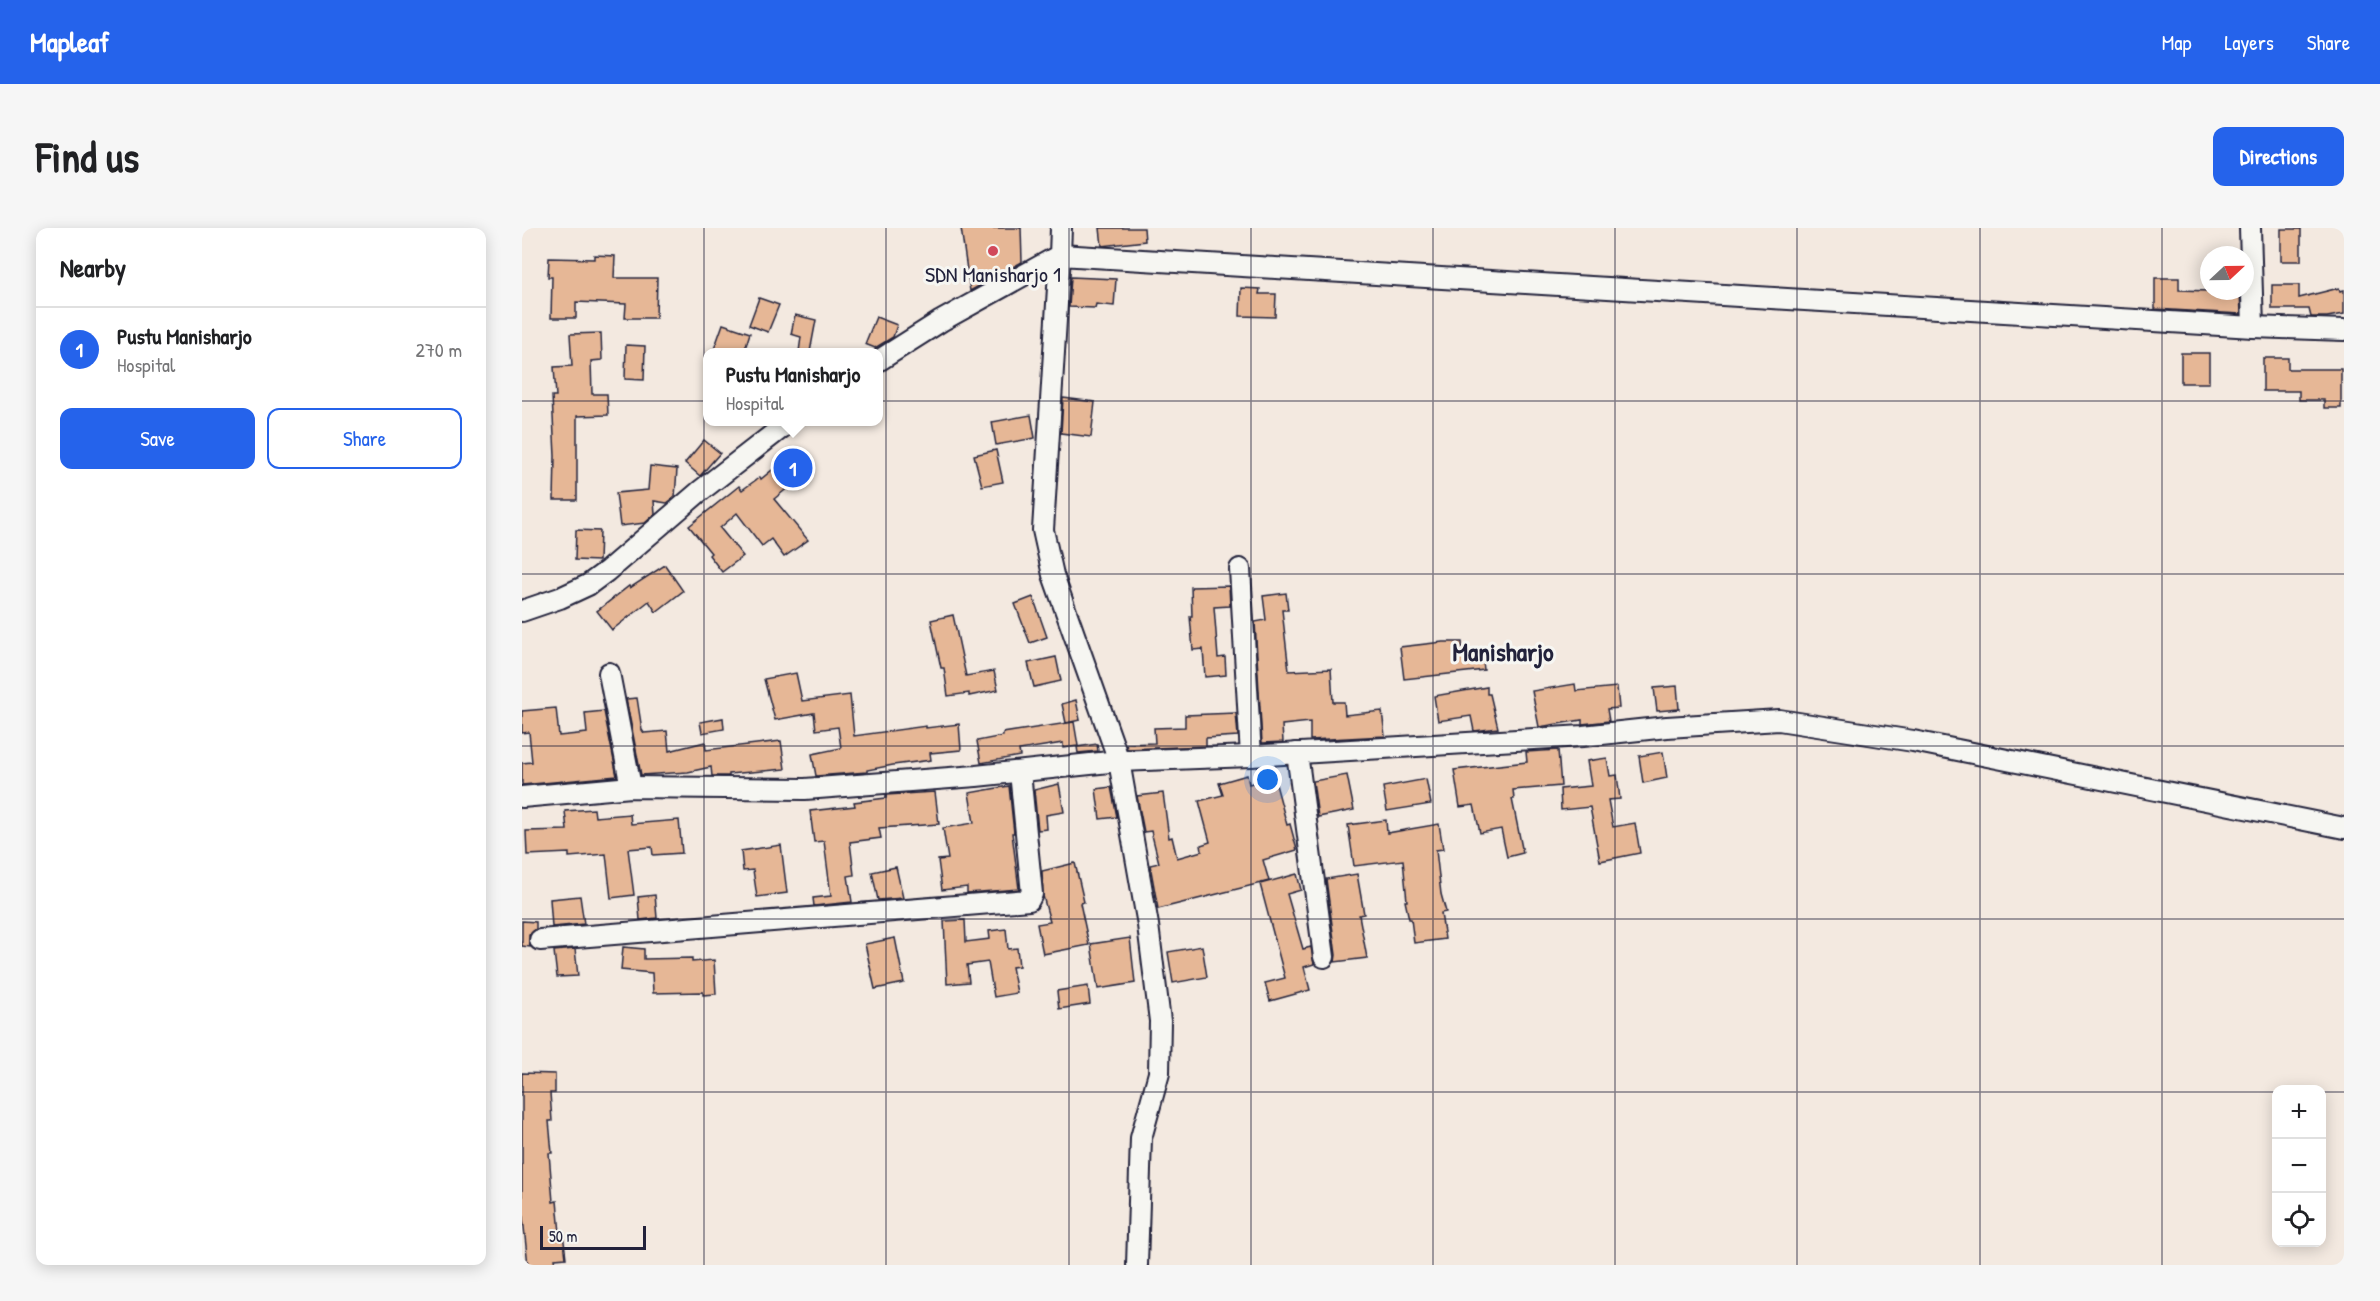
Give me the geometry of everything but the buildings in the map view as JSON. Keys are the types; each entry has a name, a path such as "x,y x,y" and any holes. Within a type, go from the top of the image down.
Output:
{"street":[{"path":"1060,228 1043,530 1053,575 1119,761 1148,925 1160,1021 1159,1073 1141,1138 1137,1265"},
{"path":"2250,228 2253,327"},
{"path":"883,358 942,321 1060,255 2253,327 2344,330"},
{"path":"522,610 560,598 588,585 699,492 784,426"},
{"path":"1240,569 1251,756"},
{"path":"609,674 631,787"},
{"path":"522,797 631,787 805,789 1020,772 1119,761 1251,756 1583,736 1667,727 1779,720 1913,741 2344,828"},
{"path":"1297,753 1324,957"},
{"path":"540,940 1029,900 1032,894 1020,772"}],"place":[{"name":"SDN Manisharjo 1","path":"993,251"},
{"name":"Pustu Manisharjo","path":"793,468"}],"district":[{"name":"Manisharjo","path":"1503,651"}]}
